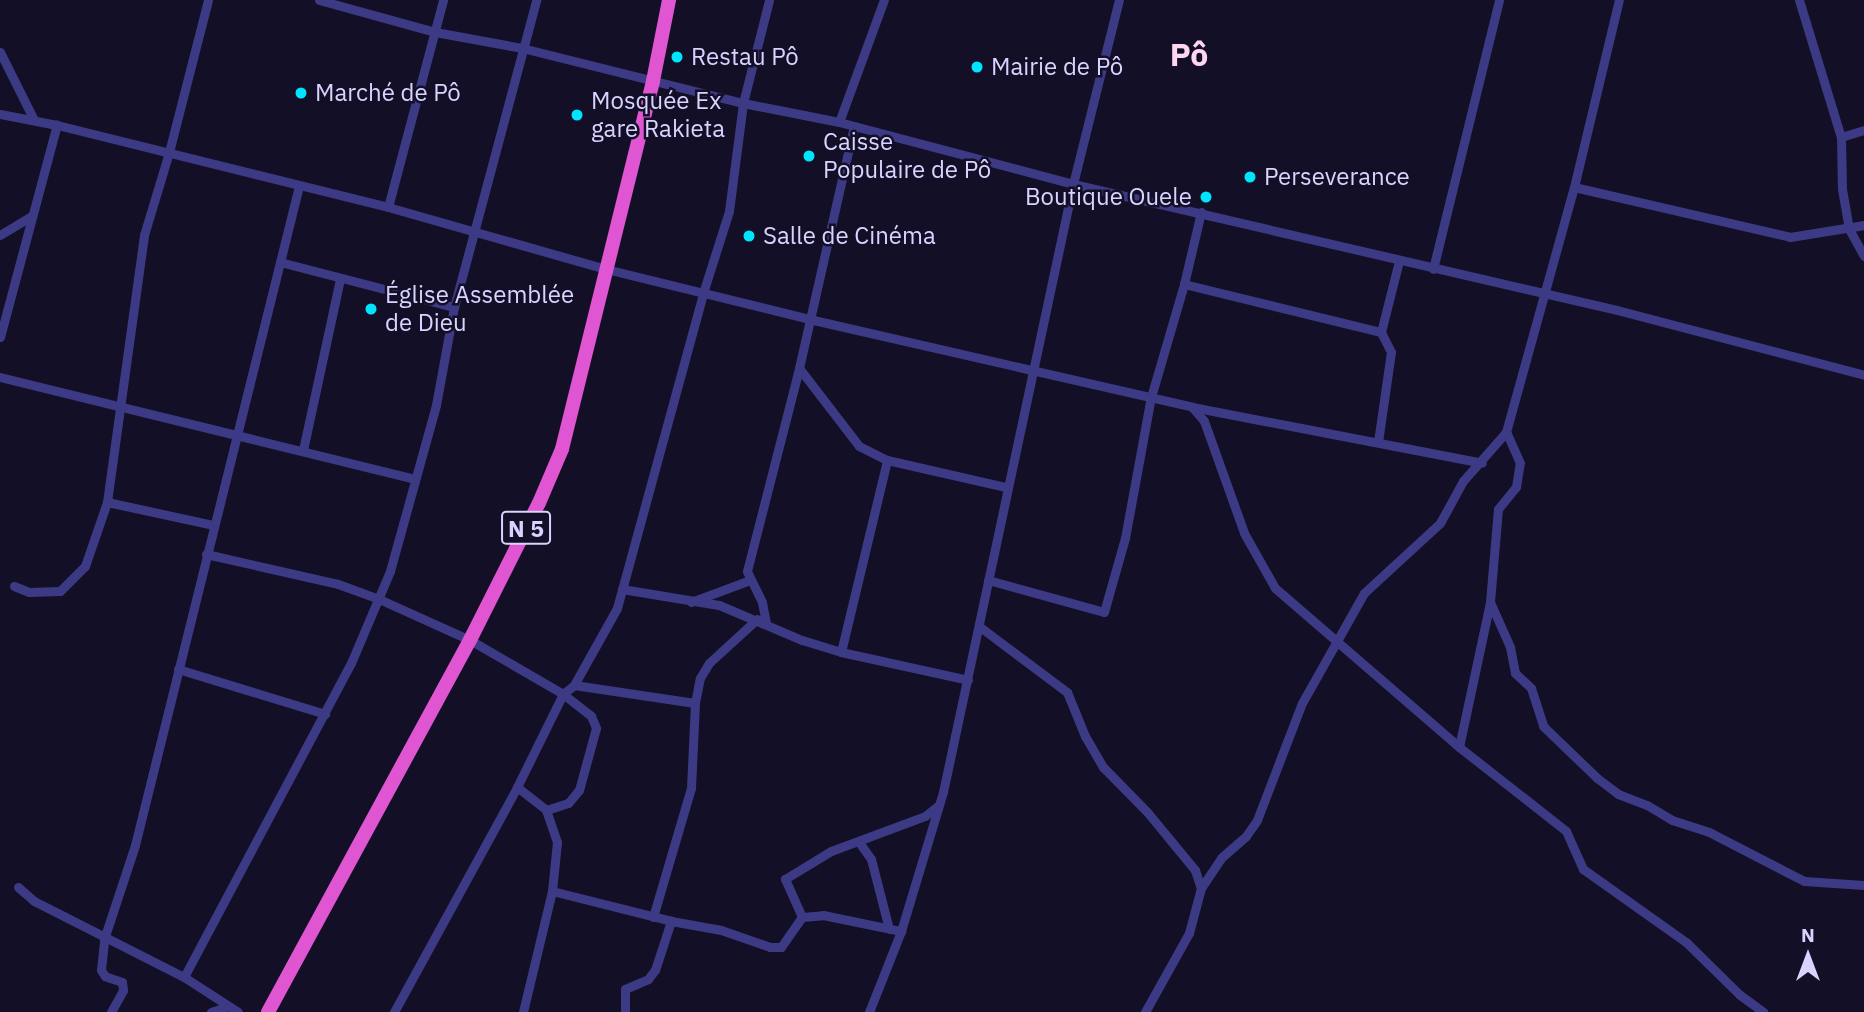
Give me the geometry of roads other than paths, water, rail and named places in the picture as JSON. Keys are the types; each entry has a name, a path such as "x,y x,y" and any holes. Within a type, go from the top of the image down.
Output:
{"highway":[{"name":"N 5","path":"268,1012 470,640 539,503 562,449 653,81 669,0"}],"street":[{"path":"14,586 29,592 60,591 85,566 107,502 144,235 169,152 208,0"},
{"path":"319,0 435,32 522,48 743,103 839,122 1073,184 1617,310 1864,375"},
{"path":"388,207 443,0"},
{"path":"184,977 325,714 379,599 436,405 454,307 536,0"},
{"path":"394,1012 517,788 563,694 574,685 617,608 703,293 729,211 743,103 769,0"},
{"path":"839,122 884,0"},
{"path":"869,1012 901,931 939,805 980,626 1006,487 1073,184 1119,2 1107,0"},
{"path":"1433,269 1499,0"},
{"path":"1144,1012 1189,933 1201,888 1222,857 1246,836 1257,820 1302,704 1364,593 1440,523 1463,481 1482,463 1506,432 1574,187 1619,0"},
{"path":"1799,0 1841,137 1842,189 1849,229 1864,256"},
{"path":"0,52 34,120"},
{"path":"0,114 57,125 388,207 606,269 809,319 1192,407 1482,463"},
{"path":"0,337 57,125"},
{"path":"762,621 762,602 747,571 799,368 854,126"},
{"path":"1841,137 1864,130"},
{"path":"111,1012 123,990 122,982 105,976 101,970 104,939 135,845 299,186"},
{"path":"1574,187 1790,237 1864,225"},
{"path":"988,580 1104,611 1125,538 1151,397 1184,284 1201,212"},
{"path":"0,235 32,216"},
{"path":"1378,442 1391,352 1381,332 1399,261"},
{"path":"280,262 454,307"},
{"path":"303,450 340,279"},
{"path":"1184,284 1381,332"},
{"path":"799,368 859,446 887,460 1006,487"},
{"path":"0,377 303,450 415,480"},
{"path":"1192,407 1204,421 1244,533 1275,588 1460,747 1566,831 1583,869 1688,943 1740,995 1763,1012"},
{"path":"1460,747 1490,602 1498,509 1516,487 1520,463 1506,432"},
{"path":"841,652 887,460"},
{"path":"107,502 213,525"},
{"path":"206,554 338,584 379,599 470,640 563,694 591,716 596,728 579,790 568,803 546,810"},
{"path":"691,602 750,580"},
{"path":"622,589 719,605 802,640 841,652 968,680"},
{"path":"1490,602 1510,647 1515,673 1531,688 1543,726 1597,778 1618,794 1647,804 1672,820 1709,832 1804,881 1864,885"},
{"path":"653,917 691,788 695,703 700,678 709,663 762,621"},
{"path":"980,626 1067,692 1085,736 1103,767 1148,813 1195,870 1201,888"},
{"path":"178,669 325,714"},
{"path":"574,685 695,703"},
{"path":"517,788 546,810 557,842 552,891 523,1012"},
{"path":"802,917 785,879 831,850 925,816 939,805"},
{"path":"859,842 871,859 889,929"},
{"path":"18,887 34,901 104,939 184,977 238,1012"},
{"path":"552,891 653,917 721,930 770,947 781,947 802,917 822,915 901,931"},
{"path":"625,1012 625,989 648,979 655,970 671,921"},
{"path":"211,1012 228,1006"}],"place":[{"name":"Restau Pô","path":"677,57"},
{"name":"Mairie de Pô","path":"977,67"},
{"name":"Marché de Pô","path":"301,93"},
{"name":"Mosquée Ex gare Rakieta","path":"577,115"},
{"name":"Caisse Populaire de Pô","path":"809,156"},
{"name":"Perseverance","path":"1250,177"},
{"name":"Boutique Ouele","path":"1206,197"},
{"name":"Salle de Cinéma","path":"749,236"},
{"name":"Église Assemblée de Dieu","path":"371,309"}],"district":[{"name":"Pô","path":"1189,54"}]}
